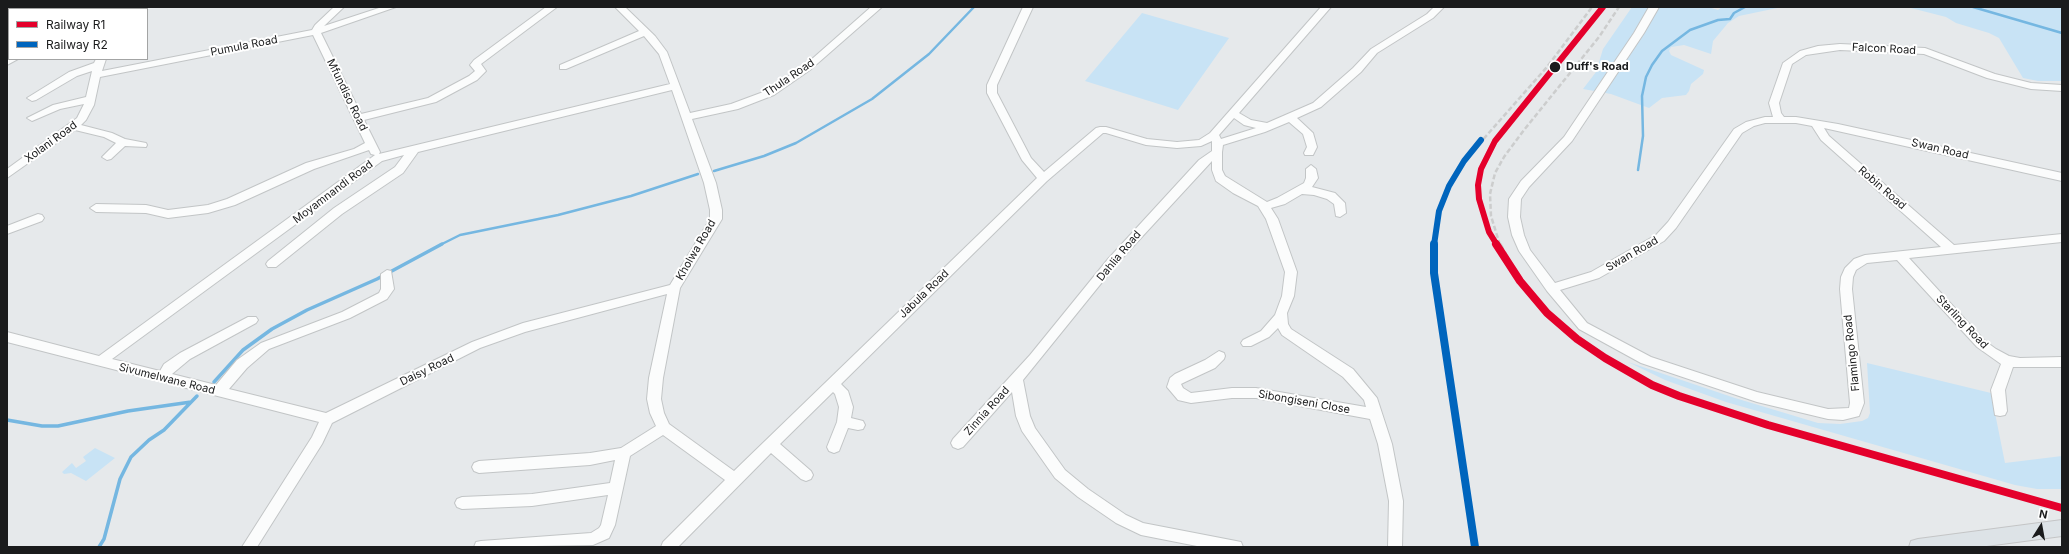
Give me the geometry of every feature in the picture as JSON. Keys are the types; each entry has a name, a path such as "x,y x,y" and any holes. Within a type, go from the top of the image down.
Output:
{"main road":[{"path":"1918,547 2062,528"}],"street":[{"path":"316,32 318,27 339,7"},
{"name":"Pumula Road","path":"95,75 316,32 391,7"},
{"path":"358,118 425,102 473,78 481,71 475,65 477,62 552,7"},
{"name":"Kholwa Road","path":"620,7 655,42 664,54 674,86 710,183 716,210 716,219 674,288 656,378 654,399 657,413 664,428 680,442 735,479"},
{"name":"Thula Road","path":"686,118 734,107 770,93 807,68 877,7"},
{"path":"1028,7 992,85 992,93 1026,160 1043,178"},
{"name":"Dahlia Road","path":"1016,379 1035,358 1112,262 1203,162 1216,144 1233,113 1326,7"},
{"path":"1247,343 1265,334 1280,318 1288,296 1291,272 1272,219 1265,206 1220,178 1217,170 1216,144 1269,127 1317,105 1357,70 1374,51 1402,32 1430,16 1439,7"},
{"path":"1551,288 1525,251 1518,235 1514,217 1516,199 1525,184 1568,138 1639,34 1654,7"},
{"name":"Mfundiso Road","path":"316,32 378,158"},
{"path":"563,67 645,32"},
{"name":"Falcon Road","path":"1780,119 1776,113 1774,103 1788,63 1803,53 1840,46 1925,51 1972,70 2010,81 2031,86 2062,88"},
{"path":"32,98 73,74 100,62"},
{"name":"Xolani Road","path":"7,174 81,120 86,113 95,75 100,62"},
{"name":"Moyamnandi Road","path":"99,362 378,158 674,86"},
{"path":"32,118 57,107 90,99"},
{"path":"1233,113 1248,123 1269,127"},
{"path":"1291,118 1308,133 1312,147 1309,153"},
{"name":"Swan Road","path":"1551,288 1595,275 1660,238 1672,225 1738,131 1750,124 1765,120 1780,119 1815,123 1861,131 2062,177"},
{"name":"Robin Road","path":"1815,123 1825,138 1952,250"},
{"path":"73,126 108,135 123,142 142,145"},
{"name":"Dahlia Road","path":"1043,178 1100,130 1106,130 1146,142 1177,145 1201,143 1216,144"},
{"path":"107,157 123,142"},
{"path":"96,208 146,209 168,214 208,209 231,202 310,166 358,151 371,144"},
{"path":"272,264 338,211 399,170 414,149"},
{"path":"1265,206 1302,190 1311,182 1311,169"},
{"name":"Jabula Road","path":"668,547 735,479 1043,178"},
{"path":"1302,190 1314,191 1331,196 1339,203 1340,213"},
{"path":"7,230 38,218"},
{"name":"Flamingo Road","path":"1551,288 1583,326 1646,360 1757,397 1828,414 1843,415 1854,412 1858,403 1846,288 1847,277 1851,268 1865,259 2062,238"},
{"name":"Starling Road","path":"1900,256 1981,344 2009,361 2034,364 2062,362"},
{"path":"218,392 242,364 265,346 280,338 346,315 383,296 388,289 386,287 387,274"},
{"name":"Daisy Road","path":"327,419 476,345 523,328 674,288"},
{"path":"1280,318 1286,332 1348,373 1370,398 1385,444 1396,501 1395,547"},
{"path":"162,378 169,368 185,356 252,320"},
{"name":"Sivumelwane Road","path":"7,337 99,362 327,419"},
{"name":"Sibongiseni Close","path":"1219,356 1210,364 1180,378 1175,382 1174,387 1183,396 1191,398 1232,393 1256,393 1374,414"},
{"path":"2000,411 1998,390 2009,361"},
{"path":"1016,379 1023,416 1029,431 1060,474 1083,493 1121,519 1141,529 1236,547"},
{"name":"Zinnia Road","path":"958,443 1016,379"},
{"path":"832,384 841,391 846,407 844,422 834,447"},
{"path":"249,547 316,440 327,419"},
{"path":"844,422 858,425"},
{"path":"479,468 590,459 624,452 664,428"},
{"path":"771,444 787,460 806,475"},
{"path":"481,547 593,539 604,533 608,525 624,452"},
{"path":"462,504 532,500 616,488"}],"shaded area":[{"path":"1632,7 1708,7 1718,10 1722,7 1782,7 1739,16 1728,23 1713,41 1711,54 1684,45 1671,47 1669,51 1671,55 1704,70 1703,74 1691,84 1686,95 1662,98 1649,108 1611,94 1583,89 1596,72 1603,49"},
{"path":"1907,7 2062,7 2062,81 2038,81 2023,78 1999,38 1989,33 1956,23 1946,17"},
{"path":"1142,13 1229,38 1178,110 1085,81"},
{"path":"1628,362 1735,398 1818,423 1840,424 1862,421 1868,418 1870,413 1867,363 1991,393 2005,463 2062,456 2062,489 2037,489 2015,485 1726,402 1665,380"},
{"path":"95,448 115,458 86,481 71,473 64,474 62,472 72,463 76,468 86,461 83,457"}],"waterway":[{"path":"714,171 764,156 796,143 872,99 929,54 974,7"},
{"path":"1638,170 1643,136 1642,96 1646,77 1652,65 1662,51 1690,30 1718,20 1730,19 1734,13 1745,7"},
{"path":"1973,7 2062,33"},
{"path":"442,244 460,235 558,215 631,196 698,174"},
{"path":"214,382 243,350 272,329 307,310 377,279 442,244"},
{"path":"99,547 104,539 120,479 131,457 149,440 164,430 197,396"},
{"path":"7,420 42,426 58,426 128,411 191,402"}],"railway":[{"path":"1434,245 1439,211 1449,186 1464,161 1547,67 1592,7"},
{"path":"1500,245 1491,216 1490,194 1495,173 1504,157 1524,130 1599,37 1619,7"},
{"path":"1500,244 1520,281"},
{"path":"1434,245 1434,273 1472,529"}],"rail line":[{"name":"R1","path":"1603,7 1495,141 1481,169 1478,185 1482,213 1489,232 1520,281 1547,313 1577,339 1605,358 1652,385 1679,396 1768,425 2062,508"},
{"name":"R2","path":"1475,547 1434,273 1434,237 1439,211 1449,186 1464,161 1481,140"}],"place":[{"name":"Duff's Road","path":"1555,67"}]}
